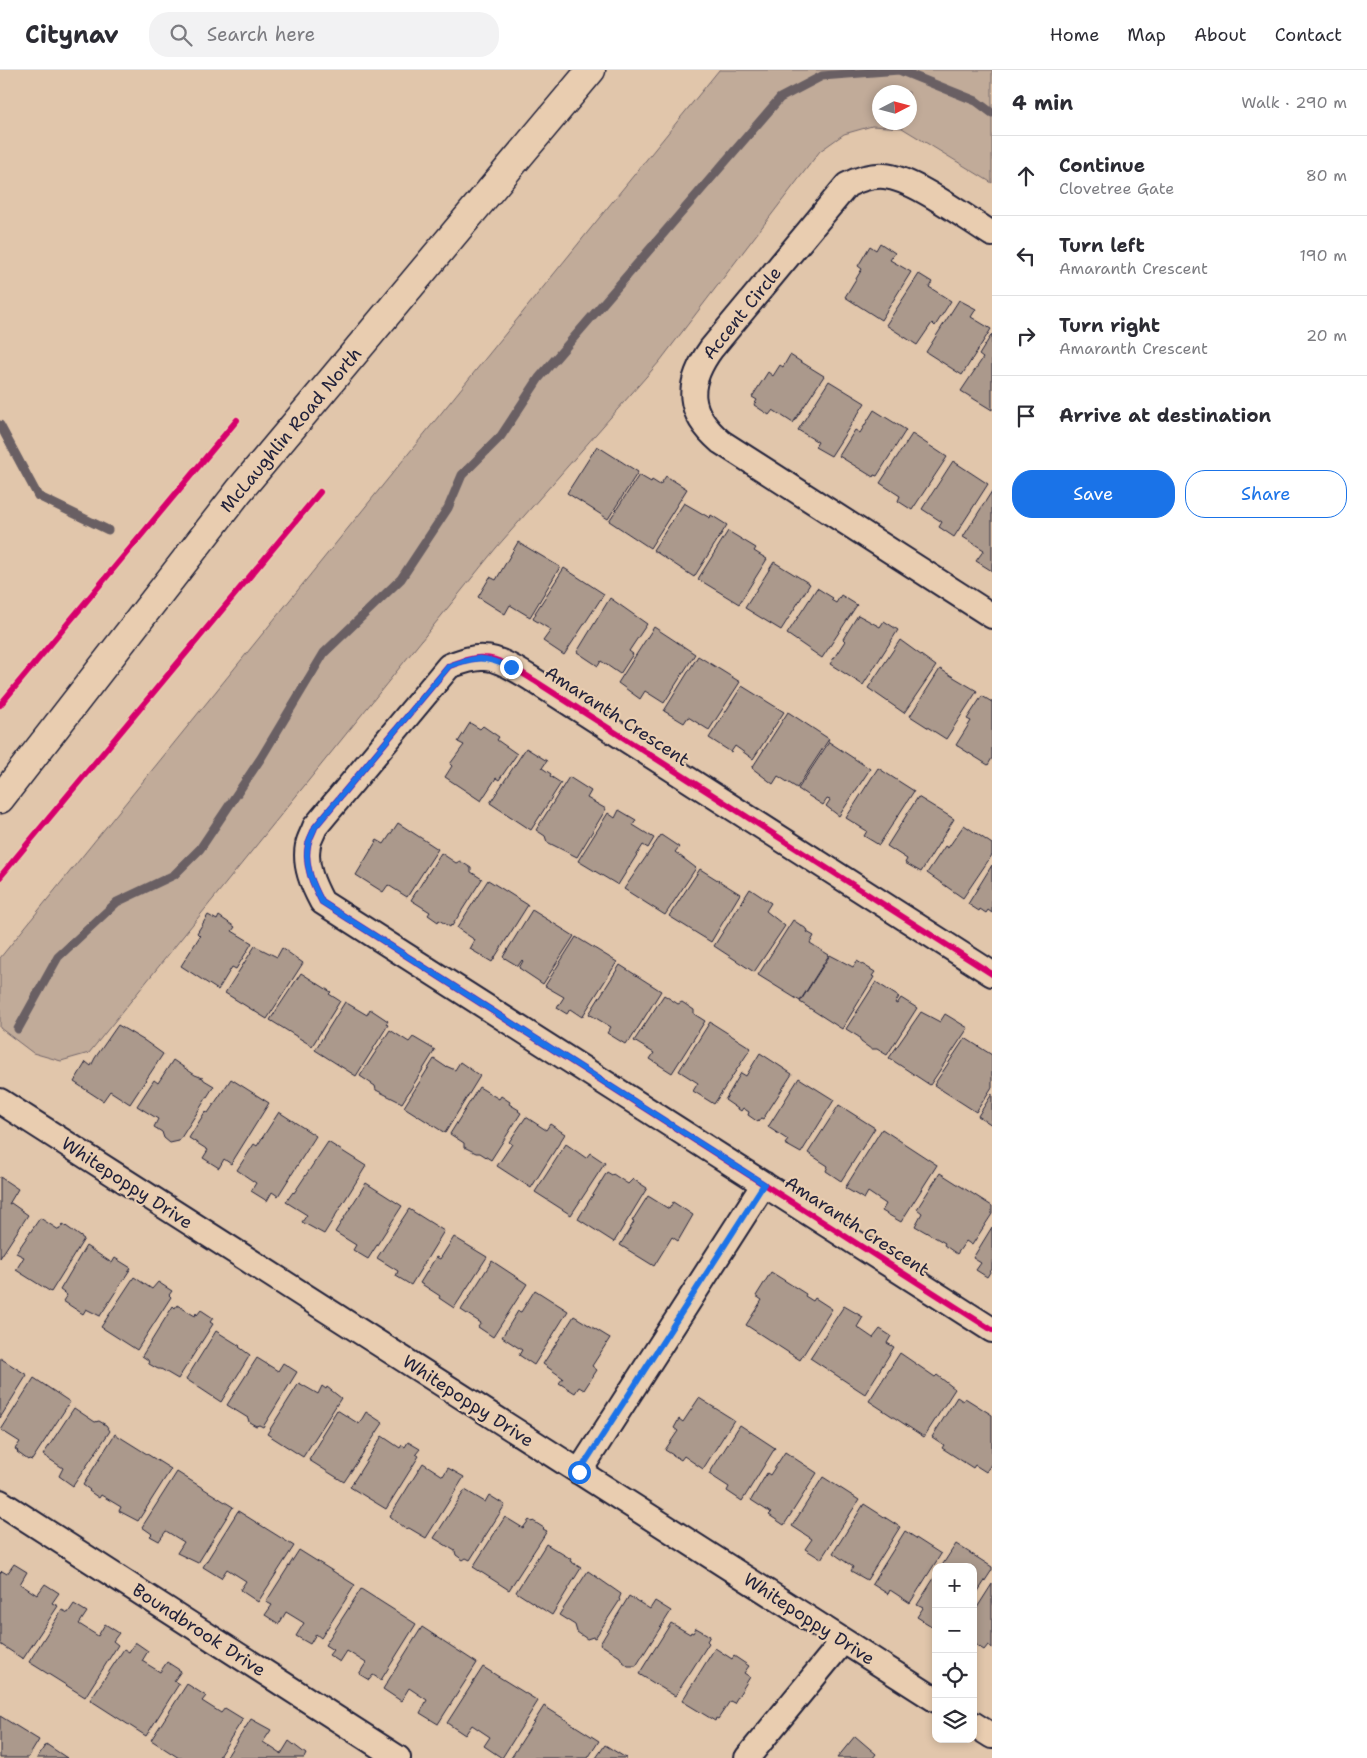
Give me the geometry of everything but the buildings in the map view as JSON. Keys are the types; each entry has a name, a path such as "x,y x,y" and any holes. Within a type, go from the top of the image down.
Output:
{"main road":[{"name":"McLaughlin Road North","path":"0,799 239,492 591,70"}],"street":[{"name":"Accent Circle","path":"992,234 917,187 894,177 872,177 858,180 848,185 711,349 701,363 694,380 692,392 694,405 700,420 709,432 721,442 992,616"},
{"name":"Amaranth Crescent","path":"992,974 511,667 486,658 470,659 449,666 315,827 308,845 307,860 310,880 322,902 992,1330"},
{"name":"Whitepoppy Drive","path":"0,1102 933,1698"},
{"path":"579,1472 764,1184"},
{"name":"Boundbrook Drive","path":"0,1502 398,1758"},
{"path":"747,1758 843,1641"},
{"path":"977,1727 992,1736"}],"shaded area":[{"path":"719,70 992,70 992,183 905,130 917,130 917,85 872,85 872,126 844,134 820,151 660,361 496,548 89,1053 61,1061 33,1053 0,1028 0,958"}],"waterway":[{"path":"899,70 976,101 992,113"},
{"path":"18,1029 58,957 117,902 174,875 200,849 261,758 324,653 401,579 448,508 462,475 501,436 539,378 780,98 822,76 899,70"},
{"path":"0,425 38,496 108,530"}],"cycle path":[{"path":"0,705 237,420"},
{"path":"0,877 320,492"},
{"path":"992,974 535,681 511,666 497,660 471,659 449,666 315,827 308,845 308,868 322,902 992,1330"}],"route":[{"path":"511,667 486,658 470,659 449,666 315,827 308,845 307,860 310,880 322,902 764,1184 579,1472"}]}
